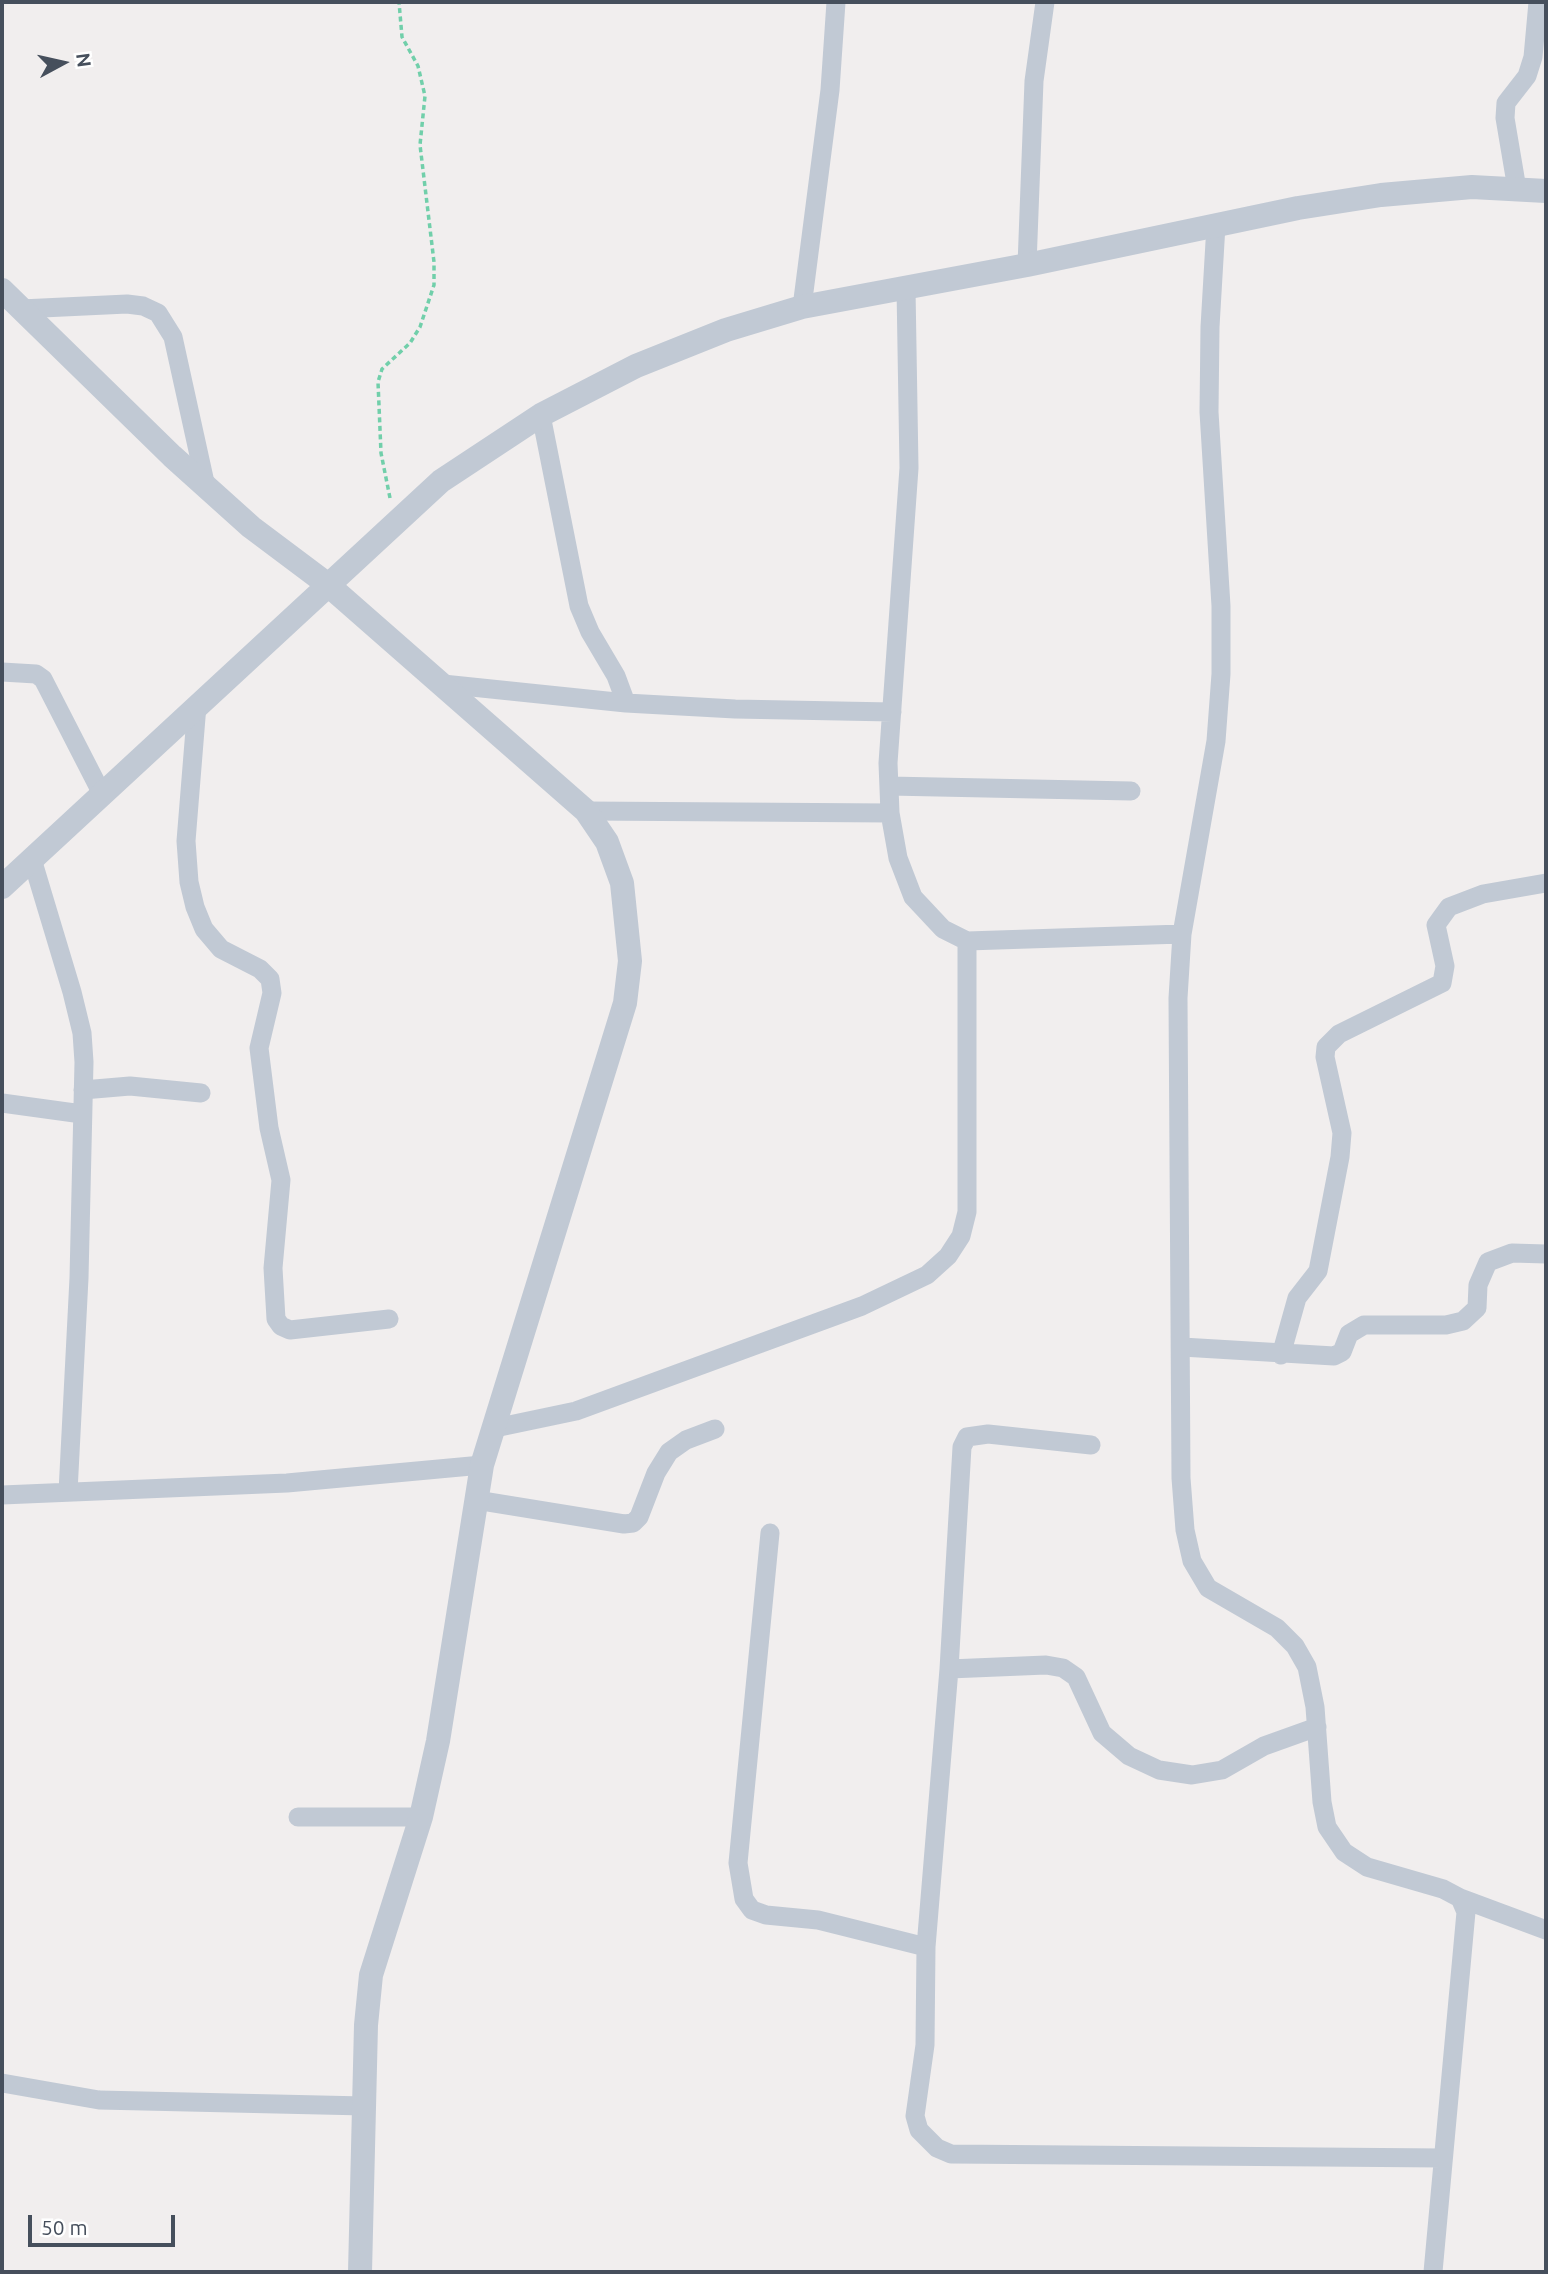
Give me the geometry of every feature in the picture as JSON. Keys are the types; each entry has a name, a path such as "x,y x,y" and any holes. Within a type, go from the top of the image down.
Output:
{"street":[{"path":"802,307 830,90 836,2"},
{"path":"1027,265 1034,81 1045,2"},
{"path":"1517,189 1505,118 1506,103 1527,76 1538,2"},
{"path":"2,887 441,481 541,415 635,366 726,330 802,307 1027,265 1216,225 1381,195 1472,187 1546,191"},
{"path":"1216,225 1210,327 1209,412 1221,606 1221,674 1210,777 1182,934 1178,998 1181,1478 1185,1530 1192,1561 1208,1588 1277,1628 1295,1646 1307,1667 1317,1727 1322,1802 1327,1827 1344,1853 1367,1867 1443,1889 1546,1930"},
{"path":"906,288 909,468 889,786 890,813 898,858 913,897 943,929 967,941 1182,934"},
{"path":"2,290 251,527 327,584 586,811 607,842 621,883 631,961 625,1003 482,1465 438,1741 421,1817 371,1975 366,2025 360,2272"},
{"path":"22,309 127,304 143,306 158,313 173,337 206,486"},
{"path":"541,415 579,606 616,676 626,703"},
{"path":"2,672 36,674 43,679 102,794"},
{"path":"443,684 626,703 735,709 892,712"},
{"path":"197,705 186,841 188,882 204,929 221,949 260,969 270,979 272,993 259,1048 265,1104 281,1180 273,1268 276,1319 281,1326 290,1330 389,1319"},
{"path":"889,786 1131,791"},
{"path":"586,811 890,813"},
{"path":"32,859 82,1033 79,1278 68,1492"},
{"path":"1281,1355 1297,1298 1318,1271 1340,1157 1342,1133 1325,1057 1326,1047 1339,1034 1442,983 1445,966 1436,925 1449,907 1483,894 1546,883"},
{"path":"495,1428 576,1410 862,1306 927,1275 948,1256 961,1236 967,1212 967,941"},
{"path":"83,1090 130,1086 201,1093"},
{"path":"2,1103 82,1114"},
{"path":"1182,1347 1281,1355 1334,1356 1342,1352 1349,1334 1364,1325 1446,1325 1463,1321 1477,1308 1478,1285 1488,1262 1512,1253 1546,1254"},
{"path":"476,1500 624,1524 633,1523 639,1517 656,1473 669,1452 686,1440 715,1430"},
{"path":"1091,1445 988,1434 967,1437 962,1447 949,1669 926,1948 925,2045 915,2116 919,2130 937,2148 951,2154 1442,2158"},
{"path":"2,1495 288,1483 482,1465"},
{"path":"770,1533 738,1863 744,1899 752,1910 766,1915 818,1920 926,1948"},
{"path":"949,1669 1046,1665 1063,1668 1076,1677 1101,1733 1129,1756 1159,1770 1192,1775 1222,1770 1264,1746 1317,1727"},
{"path":"298,1817 421,1817"},
{"path":"1433,2272 1442,2158 1467,1932 1466,1912 1460,1898"},
{"path":"2,2084 112,2101 365,2106"}],"path":[{"path":"398,520 386,486 381,453 377,382 382,369 410,343 420,327 433,285 434,262 420,145 425,96 418,66 402,37 399,2"}]}
